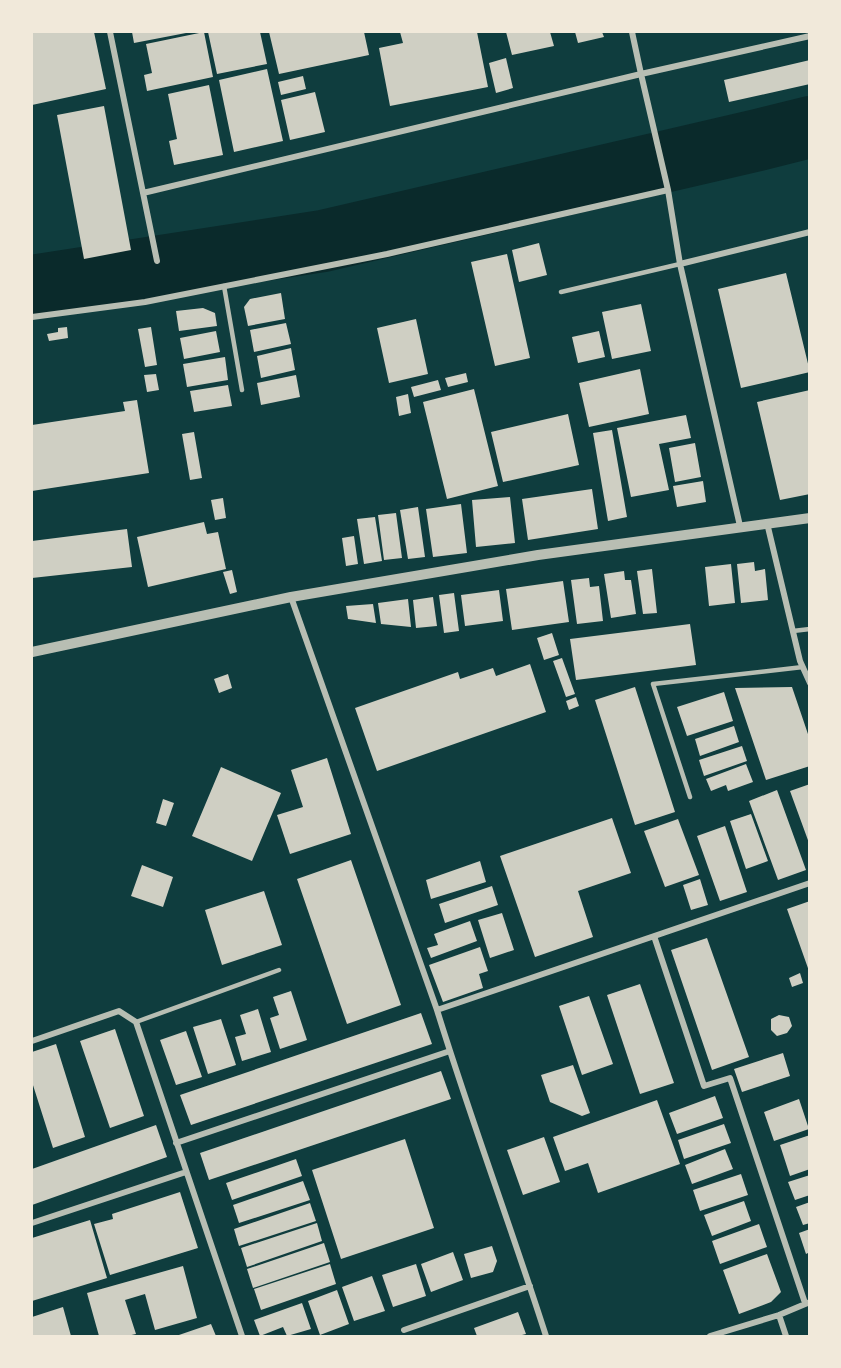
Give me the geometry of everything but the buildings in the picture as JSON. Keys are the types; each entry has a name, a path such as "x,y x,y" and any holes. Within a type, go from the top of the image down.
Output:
{"street":[{"path":"110,32 157,261"},
{"path":"632,32 668,190 680,264 740,526"},
{"path":"143,193 640,74 810,36"},
{"path":"32,317 145,302 387,255 668,190"},
{"path":"680,264 810,232"},
{"path":"32,652 291,597 538,555 810,518"},
{"path":"767,523 793,631 810,683"},
{"path":"291,597 437,1010 546,1336"},
{"path":"437,1010 810,883"},
{"path":"654,936 704,1086 730,1078 807,1303 779,1315 710,1336"},
{"path":"32,1041 119,1011 136,1022 242,1336"},
{"path":"176,1143 450,1052"},
{"path":"32,1223 186,1172"},
{"path":"404,1330 530,1286"},
{"path":"779,1315 786,1336"}],"lane":[{"path":"561,292 680,264"},
{"path":"224,286 242,390"},
{"path":"793,631 810,629"},
{"path":"690,797 653,684 803,667"},
{"path":"136,1022 279,970"}],"waterway":[{"path":"32,286 323,241 810,127"}]}
